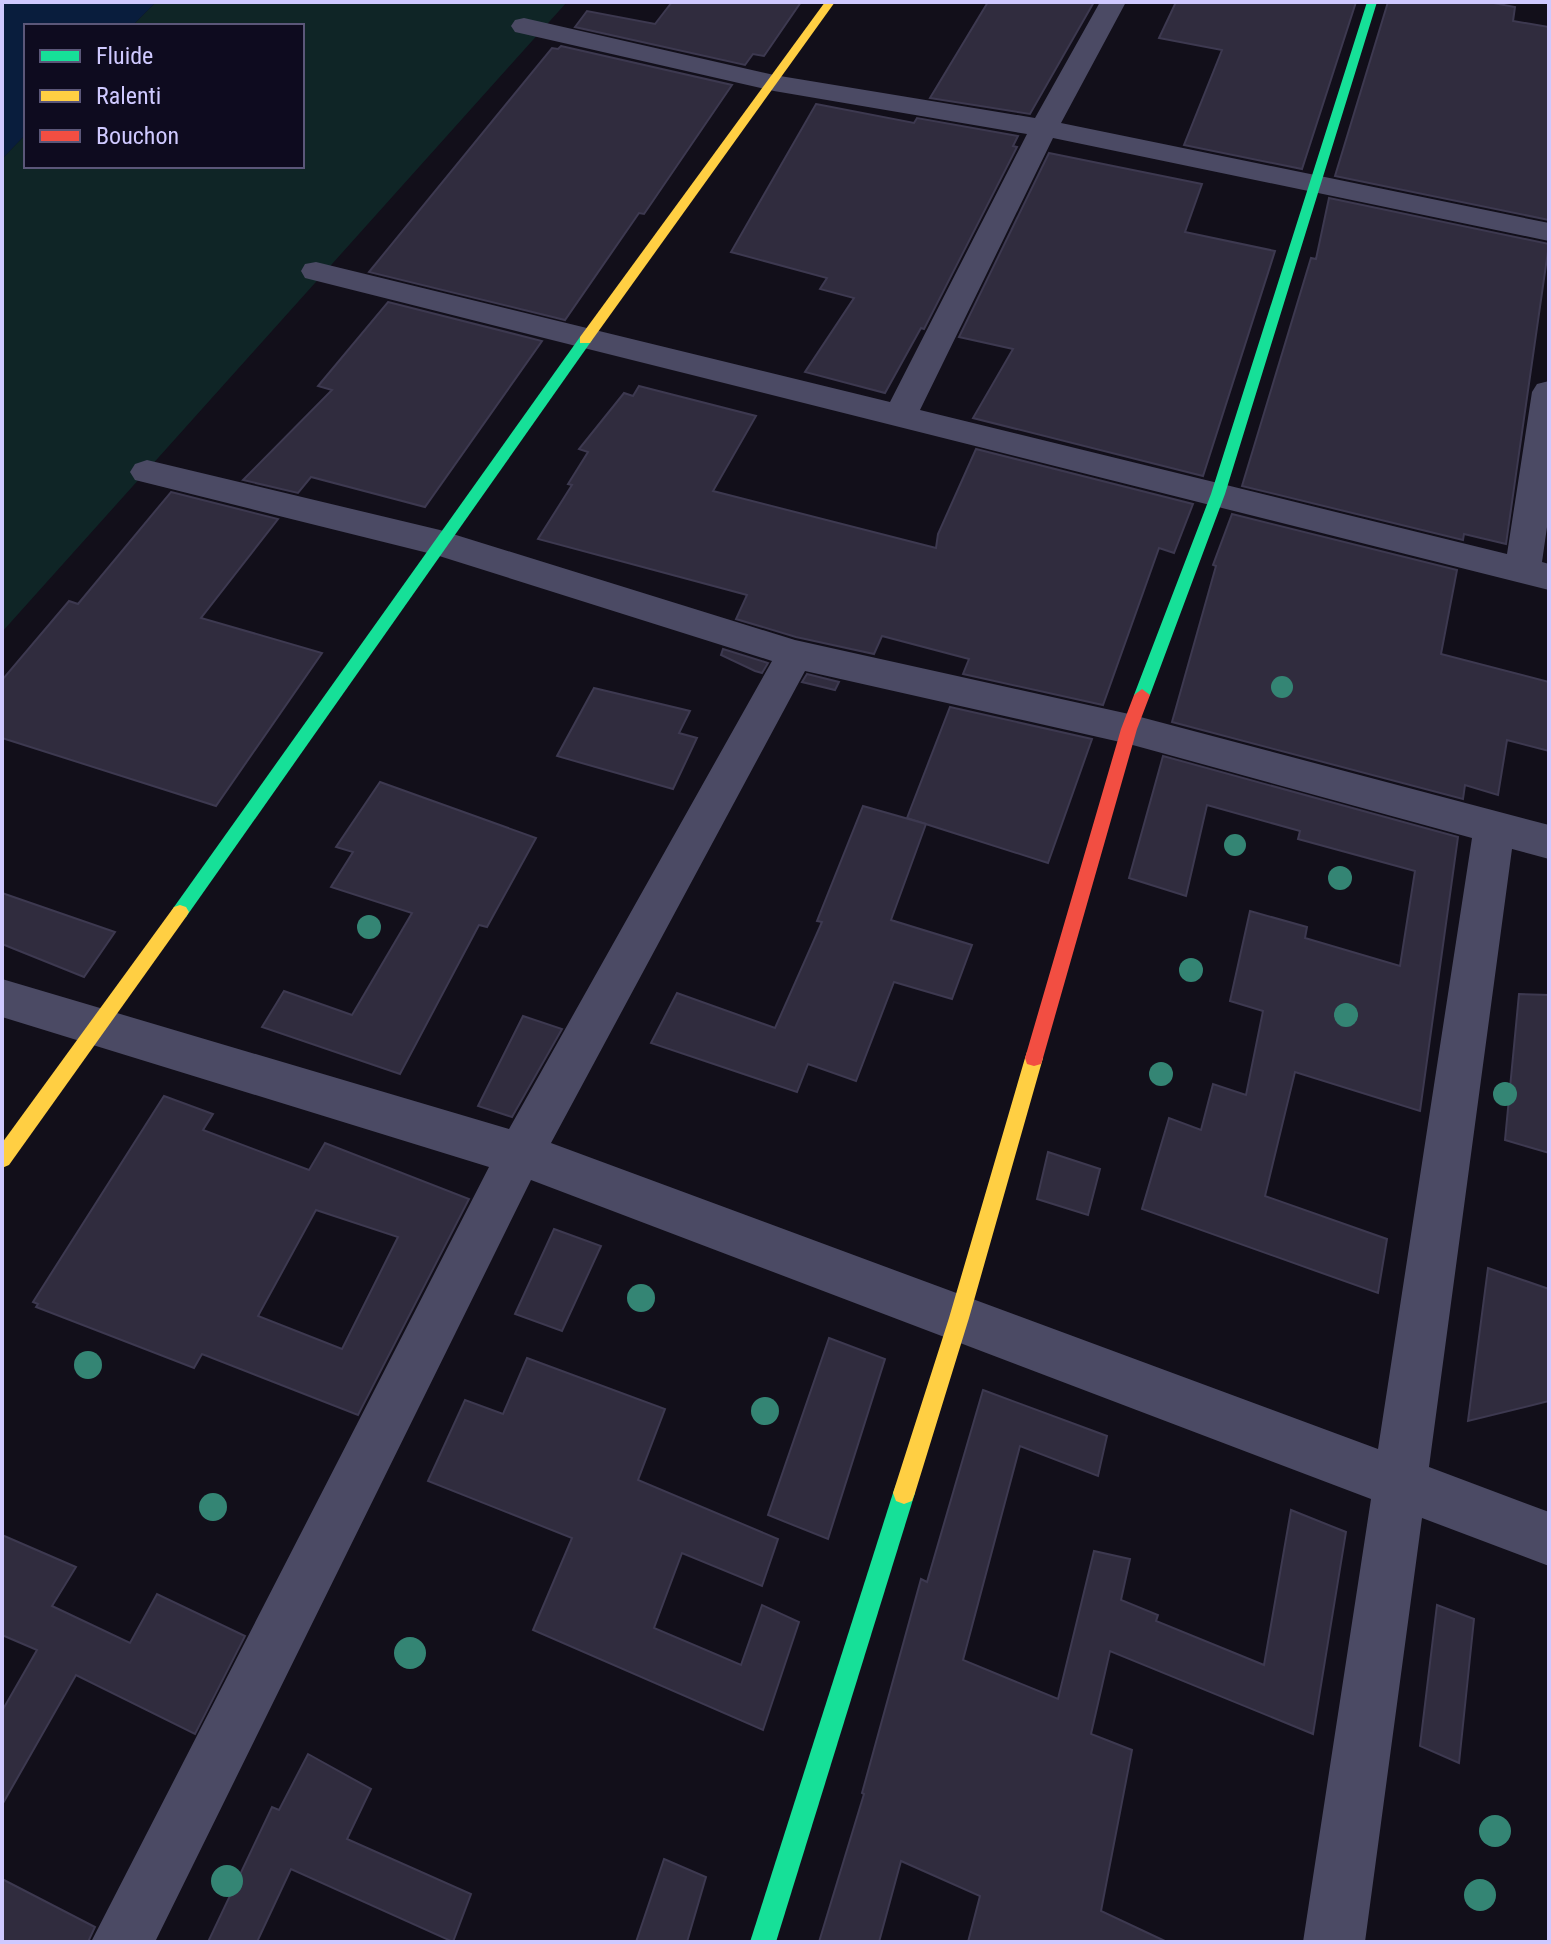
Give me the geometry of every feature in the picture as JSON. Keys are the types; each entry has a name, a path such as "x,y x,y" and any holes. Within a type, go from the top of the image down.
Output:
{"street":[{"path":"2,1159 98,1028 584,339 774,83 830,2"},
{"path":"901,414 1044,128 1113,2"},
{"path":"763,1942 959,1318 1129,729 1218,494 1372,2"},
{"path":"524,26 774,83 1044,128 1549,232"},
{"path":"316,271 1536,574 1549,392"},
{"path":"147,472 440,543 795,654 1129,729 1549,842"},
{"path":"122,1942 520,1154 795,654"},
{"path":"1334,1942 1494,828"},
{"path":"2,998 520,1154 1549,1539"}],"green space":[{"path":"156,2 567,2 2,632 2,159 24,136 24,168 304,168 304,24 134,24"}],"water":[{"path":"2,2 156,2 134,24 24,24 24,136 2,159"}],"building":[{"path":"672,2 801,2 764,56 753,54 745,65 575,27 587,11 655,24"},
{"path":"988,2 1094,2 1030,114 930,98"},
{"path":"1176,2 1356,2 1302,169 1184,145 1222,50 1159,38"},
{"path":"1388,2 1488,2 1515,7 1513,21 1549,27 1549,220 1335,176"},
{"path":"561,46 732,85 644,214 639,213 565,320 369,272 552,48"},
{"path":"816,104 914,123 917,118 1018,136 1013,146 1017,147 924,329 921,328 885,393 805,372 854,298 820,289 827,278 731,252"},
{"path":"1049,153 1202,184 1185,232 1275,251 1203,476 973,418 1013,349 959,337"},
{"path":"1329,198 1549,244 1506,544 1464,534 1463,540 1242,486 1311,258 1316,259"},
{"path":"388,302 542,341 425,507 311,477 298,493 243,480 332,390 318,386"},
{"path":"639,386 756,416 713,491 936,548 938,534 976,449 1193,504 1174,553 1159,548 1103,705 963,674 969,659 882,636 874,654 796,637 736,619 747,595 538,539 572,485 568,484 588,452 579,449 624,393 633,396"},
{"path":"171,492 278,519 201,618 322,653 216,806 2,738 2,680 69,601 78,604"},
{"path":"1232,514 1457,570 1441,654 1549,682 1549,751 1507,740 1498,795 1465,785 1463,799 1172,722 1216,566 1213,565"},
{"path":"723,649 768,663 762,673 755,671 721,655"},
{"path":"807,674 839,682 835,690 802,682"},
{"path":"594,688 690,711 679,733 697,738 673,789 557,756"},
{"path":"950,707 1092,739 1048,863 907,818"},
{"path":"1163,756 1458,837 1420,1111 1295,1072 1265,1196 1387,1239 1378,1293 1142,1209 1169,1118 1201,1130 1213,1084 1246,1095 1263,1011 1230,1001 1250,911 1307,927 1305,938 1400,966 1415,871 1298,839 1300,831 1207,805 1186,896 1129,878"},
{"path":"380,782 536,838 487,927 479,925 400,1074 262,1027 284,991 352,1015 412,913 331,887 353,852 336,847"},
{"path":"863,806 926,824 891,920 972,945 952,999 894,982 856,1081 808,1064 797,1092 651,1043 677,993 775,1028 822,922 817,921"},
{"path":"2,893 115,932 84,977 2,944"},
{"path":"1519,994 1549,995 1549,1153 1505,1140"},
{"path":"523,1016 562,1029 512,1117 478,1106"},
{"path":"164,1096 213,1114 203,1130 309,1170 325,1143 469,1199 358,1415 202,1354 194,1368 36,1307 38,1304 33,1302","holes":["316,1210 398,1237 342,1349 258,1316"]},
{"path":"1048,1152 1100,1169 1088,1215 1037,1199"},
{"path":"554,1229 601,1246 562,1331 515,1314"},
{"path":"1488,1268 1549,1289 1549,1401 1468,1421"},
{"path":"829,1338 885,1359 828,1539 768,1515"},
{"path":"527,1358 665,1409 638,1480 778,1539 762,1586 682,1553 654,1628 741,1665 762,1605 799,1622 763,1730 533,1630 572,1538 428,1481 465,1400 503,1414"},
{"path":"983,1390 1107,1436 1098,1476 1020,1446 963,1660 1058,1699 1094,1551 1130,1559 1121,1600 1158,1615 1156,1621 1264,1665 1291,1510 1346,1532 1313,1734 1110,1651 1091,1734 1132,1750 1101,1911 1167,1942 968,1942 980,1896 901,1861 879,1942 819,1942 864,1794 921,1579 927,1582"},
{"path":"2,1535 76,1567 52,1606 130,1643 157,1594 245,1636 195,1734 76,1675 2,1805 2,1711 37,1650 2,1635"},
{"path":"1437,1605 1474,1619 1459,1763 1420,1746"},
{"path":"308,1754 371,1789 347,1839 471,1894 453,1942 291,1869 257,1942 208,1942 272,1807 279,1810"},
{"path":"664,1859 706,1877 687,1942 636,1942"},
{"path":"2,1879 95,1927 88,1942 2,1942"}],"traffic: fast":[{"path":"1142,695 1218,494 1372,2"},
{"path":"180,912 585,340"},
{"path":"763,1942 904,1493"}],"traffic: slow":[{"path":"585,340 830,2"},
{"path":"2,1159 180,912"},
{"path":"904,1493 959,1318 1034,1058"}],"traffic: jam":[{"path":"1034,1058 1129,729 1142,695"}]}
